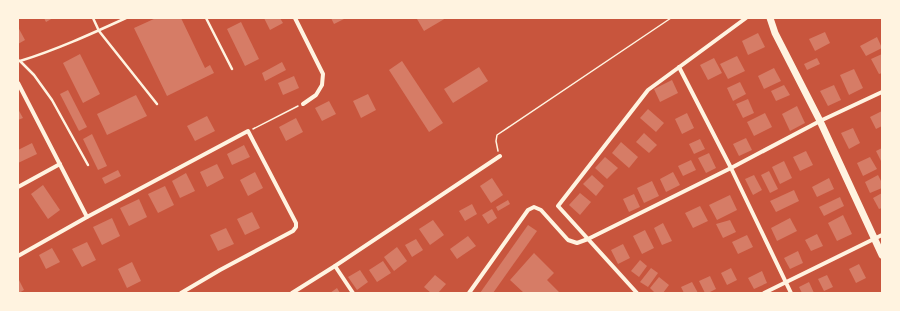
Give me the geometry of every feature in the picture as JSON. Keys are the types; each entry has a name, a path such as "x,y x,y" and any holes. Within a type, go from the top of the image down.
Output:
{"main road":[{"path":"770,18 775,34 820,121 882,255"}],"street":[{"path":"295,18 323,74 322,85 316,95 303,104"},
{"path":"637,293 558,206 648,90 746,18"},
{"path":"679,67 731,168 791,293"},
{"path":"18,83 87,217"},
{"path":"469,293 528,210 534,207 541,210 568,240 577,243 731,168 820,121 882,92"},
{"path":"18,256 87,217 248,131 296,223 296,227 293,231 220,270 181,293"},
{"path":"292,293 500,156"},
{"path":"18,187 60,164"},
{"path":"764,293 882,235"},
{"path":"335,266 353,293"}],"lane":[{"path":"93,18 99,31 157,104"},
{"path":"19,60 39,55 99,31 126,18"},
{"path":"206,18 232,69"},
{"path":"19,60 34,75 52,100 88,165"}],"path":[{"path":"500,156 496,141 497,135 670,18"},
{"path":"248,131 303,104"}],"building":[{"path":"44,18 53,18 46,22"},
{"path":"156,18 181,18 205,68 210,65 214,73 167,96 134,28"},
{"path":"264,18 280,18 283,23 270,30"},
{"path":"331,18 346,18 334,24"},
{"path":"446,18 424,31 417,19"},
{"path":"241,22 259,59 245,66 227,29"},
{"path":"18,27 25,40 18,44"},
{"path":"825,32 830,43 815,51 809,39"},
{"path":"758,33 765,47 748,55 742,41"},
{"path":"877,37 882,48 866,56 860,46"},
{"path":"80,54 100,94 83,103 63,63"},
{"path":"882,54 882,73 879,74 871,59"},
{"path":"737,56 745,71 728,79 720,64"},
{"path":"714,58 722,73 708,80 700,65"},
{"path":"817,58 820,64 807,70 804,64"},
{"path":"402,61 443,123 429,132 389,70"},
{"path":"282,62 286,70 265,81 262,73"},
{"path":"479,67 488,81 453,103 444,89"},
{"path":"774,68 781,81 764,89 758,76"},
{"path":"854,69 863,88 849,95 840,75"},
{"path":"294,76 299,88 283,95 278,83"},
{"path":"672,80 678,93 660,102 654,89"},
{"path":"740,82 746,94 733,101 727,88"},
{"path":"784,85 790,95 776,101 771,91"},
{"path":"834,85 841,100 828,106 820,91"},
{"path":"68,90 87,127 79,131 60,94"},
{"path":"368,94 376,110 361,118 353,101"},
{"path":"136,95 147,116 107,135 97,114"},
{"path":"748,99 754,113 743,118 736,104"},
{"path":"329,101 336,114 322,121 315,108"},
{"path":"797,106 805,123 790,131 782,114"},
{"path":"18,109 23,118 18,120"},
{"path":"648,109 664,123 656,132 640,118"},
{"path":"882,111 882,126 876,129 870,117"},
{"path":"687,113 694,128 682,134 675,119"},
{"path":"765,113 772,127 754,136 747,122"},
{"path":"207,116 215,131 195,141 187,126"},
{"path":"296,118 303,132 286,141 279,127"},
{"path":"853,128 860,143 849,149 841,133"},
{"path":"644,133 657,145 649,153 636,142"},
{"path":"92,134 107,166 98,170 83,139"},
{"path":"746,138 752,150 739,156 733,144"},
{"path":"700,139 705,149 694,154 689,144"},
{"path":"621,142 638,157 629,168 612,153"},
{"path":"32,143 37,154 18,163 18,150"},
{"path":"244,145 250,157 232,165 227,154"},
{"path":"882,148 882,163 876,151"},
{"path":"806,151 813,165 800,171 793,157"},
{"path":"709,153 716,168 706,173 698,158"},
{"path":"605,157 618,168 607,179 595,168"},
{"path":"870,157 877,169 863,176 857,163"},
{"path":"691,160 696,170 683,176 678,166"},
{"path":"784,161 792,178 780,184 772,167"},
{"path":"217,164 224,178 207,187 200,172"},
{"path":"118,170 121,176 105,184 102,178"},
{"path":"769,171 778,189 770,193 761,175"},
{"path":"255,172 263,188 248,196 240,180"},
{"path":"673,172 680,185 666,192 660,179"},
{"path":"186,173 195,191 180,198 172,181"},
{"path":"592,175 604,186 596,196 583,184"},
{"path":"754,175 762,190 753,195 745,179"},
{"path":"878,175 882,183 882,188 870,193 865,182"},
{"path":"492,178 503,195 491,203 480,186"},
{"path":"829,178 834,189 817,197 812,187"},
{"path":"652,181 659,196 644,203 637,188"},
{"path":"43,185 60,210 48,219 31,194"},
{"path":"165,186 174,205 158,213 148,194"},
{"path":"794,190 799,201 776,212 770,201"},
{"path":"580,193 591,202 580,215 569,205"},
{"path":"882,193 882,208 879,209 873,198"},
{"path":"634,194 640,207 629,212 623,199"},
{"path":"730,195 737,210 717,220 709,205"},
{"path":"840,197 844,206 824,216 819,207"},
{"path":"139,199 147,217 129,226 120,208"},
{"path":"508,200 510,204 498,211 496,207"},
{"path":"472,204 477,214 465,221 459,211"},
{"path":"700,206 708,221 693,228 685,213"},
{"path":"492,209 497,218 488,224 482,215"},
{"path":"252,212 260,228 245,235 237,219"},
{"path":"843,215 852,234 837,241 828,223"},
{"path":"112,218 120,236 102,245 93,227"},
{"path":"790,218 797,231 777,241 771,228"},
{"path":"433,220 444,235 430,245 419,229"},
{"path":"730,220 736,232 723,238 716,224"},
{"path":"663,223 672,241 662,245 654,228"},
{"path":"528,225 537,231 493,293 480,293"},
{"path":"226,228 234,244 218,251 210,235"},
{"path":"645,230 654,248 642,254 633,236"},
{"path":"817,234 823,246 811,251 805,240"},
{"path":"747,235 753,247 738,254 732,242"},
{"path":"468,236 476,246 457,259 450,249"},
{"path":"416,239 423,250 412,257 405,245"},
{"path":"87,242 96,260 82,267 72,249"},
{"path":"623,244 630,258 618,264 611,250"},
{"path":"397,247 407,261 394,271 384,257"},
{"path":"52,248 60,262 46,269 39,255"},
{"path":"798,251 803,263 790,269 784,258"},
{"path":"534,253 554,273 547,280 560,293 524,293 510,280"},
{"path":"640,260 647,266 639,277 631,271"},
{"path":"383,261 391,273 377,282 369,270"},
{"path":"132,262 141,281 127,288 118,269"},
{"path":"859,264 866,278 856,283 849,269"},
{"path":"651,268 658,273 648,287 640,282"},
{"path":"731,268 737,280 727,285 721,273"},
{"path":"360,270 368,282 357,290 348,277"},
{"path":"762,271 767,283 754,289 748,278"},
{"path":"435,275 446,284 438,293 431,293 424,287"},
{"path":"827,275 833,287 824,291 818,279"},
{"path":"710,276 716,289 705,293 699,281"},
{"path":"659,277 669,285 663,293 655,293 650,288"},
{"path":"18,278 24,290 19,293 18,293"},
{"path":"692,282 698,293 684,293 681,287"},
{"path":"809,282 814,293 802,293 799,287"},
{"path":"337,288 340,293 330,293"}]}
